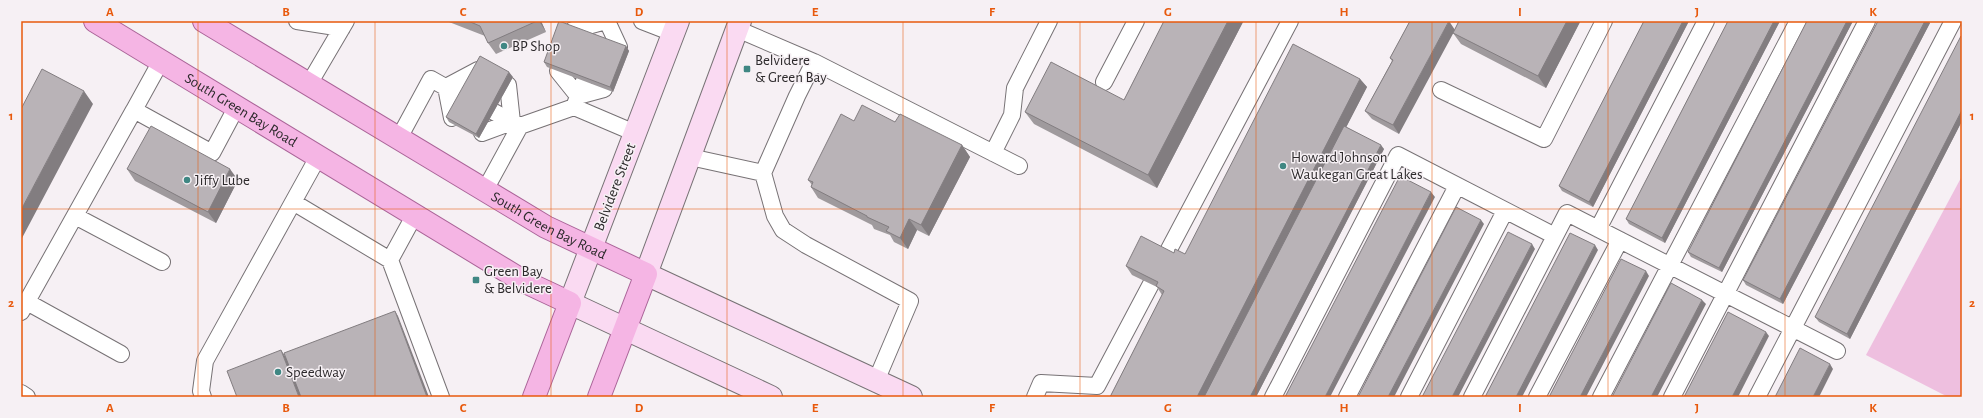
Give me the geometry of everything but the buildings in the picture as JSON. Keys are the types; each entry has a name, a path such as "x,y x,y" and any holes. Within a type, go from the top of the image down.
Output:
{"main road":[{"name":"South Green Bay Road","path":"95,21 318,158 523,281 771,397"},
{"name":"South Green Bay Road","path":"210,23 546,227 911,397"},
{"path":"599,397 690,157 738,25"},
{"name":"Belvidere Street","path":"534,397 675,27"}],"lane":[{"path":"297,21 344,24 309,84"},
{"path":"574,30 607,21"},
{"path":"600,40 607,21"},
{"path":"607,21 620,47"},
{"path":"642,21 675,27"},
{"path":"993,153 1012,115 1015,88 1049,21"},
{"path":"1104,82 1136,21"},
{"path":"1166,255 1290,21"},
{"path":"1441,90 1544,139 1604,21"},
{"path":"1598,229 1706,21"},
{"path":"1601,397 1798,21"},
{"path":"1672,397 1866,21"},
{"path":"1757,397 1953,21"},
{"path":"1958,21 1962,23"},
{"path":"738,25 1019,166"},
{"path":"121,354 24,307 161,61"},
{"path":"814,62 797,96 763,173 775,216 784,230 806,245 910,301 876,381"},
{"path":"446,87 478,70"},
{"path":"558,71 576,102 635,132"},
{"path":"399,138 431,79 463,97"},
{"path":"576,102 584,81"},
{"path":"485,190 516,124 508,85"},
{"path":"446,87 452,118"},
{"path":"482,133 516,124 576,102 604,89"},
{"path":"134,110 212,153 236,108"},
{"path":"494,112 516,124"},
{"path":"1273,397 1398,155 1555,236"},
{"path":"690,157 763,173"},
{"path":"203,397 201,391 205,361 318,158"},
{"path":"1347,397 1457,186"},
{"path":"293,202 390,260 442,397"},
{"path":"1409,397 1505,211"},
{"path":"1472,397 1567,212 1837,351"},
{"path":"75,216 162,262"},
{"path":"390,260 414,216"},
{"path":"1537,397 1620,240"},
{"path":"1038,390 1097,386 1151,284"},
{"path":"21,393 28,397"}],"shaded area":[{"path":"1962,176 1962,397 1948,397 1866,355"}],"place":[{"name":"BP Shop","path":"504,46"},
{"name":"Belvidere & Green Bay","path":"747,69"},
{"name":"Howard Johnson Waukegan Great Lakes","path":"1283,166"},
{"name":"Jiffy Lube","path":"187,180"},
{"name":"Green Bay & Belvidere","path":"476,280"},
{"name":"Speedway","path":"278,372"}]}
